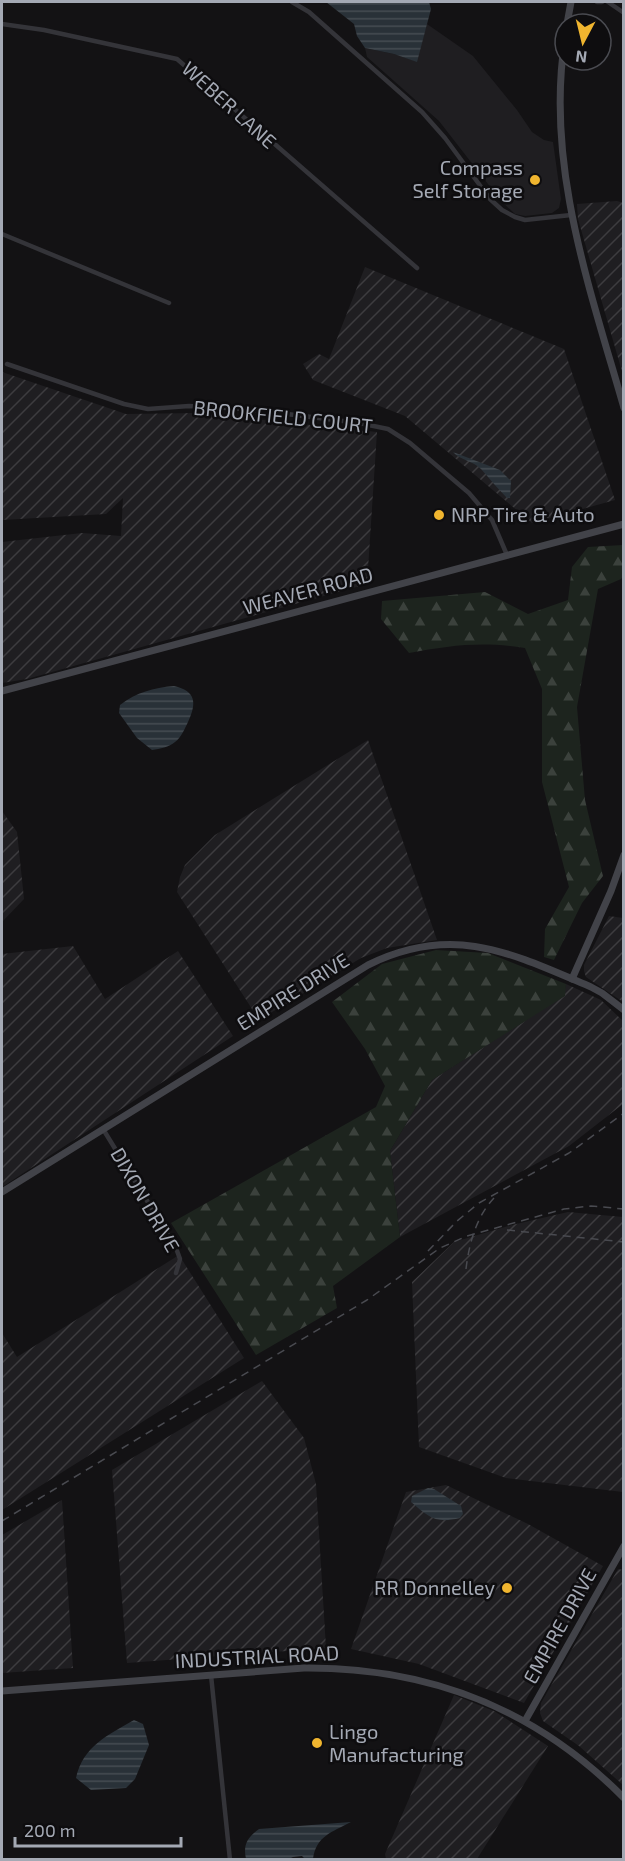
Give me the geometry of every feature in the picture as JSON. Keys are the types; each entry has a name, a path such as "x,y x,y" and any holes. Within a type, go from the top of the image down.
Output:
{"street":[{"path":"292,2 309,12 422,112 502,210 525,220 571,215"},
{"path":"608,2 624,13"},
{"name":"WEBER LANE","path":"2,24 54,32 177,58 417,268"},
{"path":"562,72 563,153 571,215 624,408"},
{"path":"2,234 169,303"},
{"name":"BROOKFIELD COURT","path":"7,364 124,404 148,409 189,406 248,409 388,429 410,442 470,492 492,520 507,555"},
{"name":"WEAVER ROAD","path":"2,691 624,524"},
{"path":"572,979 611,891 624,855"},
{"name":"EMPIRE DRIVE","path":"2,1192 368,965 401,952 442,944 483,946 524,959 572,979 602,993 624,1010"},
{"name":"DIXON DRIVE","path":"103,1129 176,1248 180,1259 176,1273"},
{"name":"EMPIRE DRIVE","path":"525,1721 624,1546"},
{"name":"INDUSTRIAL ROAD","path":"2,1691 304,1668 398,1674 459,1692 525,1721 591,1766 624,1798"},
{"path":"211,1675 230,1860"}],"shaded area":[{"path":"326,2 429,2 431,9 417,62 365,48 357,36 354,24"},
{"path":"427,24 473,56 532,132 544,140 553,142 561,199 559,208 552,213 525,216 515,214 502,202 439,121 367,57 365,48 416,61"},
{"path":"617,201 624,203 623,375 578,219 577,204"},
{"path":"365,267 564,349 615,500 532,523 405,416 313,380 303,364 319,354 329,359"},
{"path":"2,372 126,414 198,413 377,432 367,584 27,679 2,683 2,542 82,533 121,536 123,498 106,514 2,520"},
{"path":"453,452 500,470 511,481 510,498 507,498 478,466"},
{"path":"174,686 187,691 193,699 191,715 183,733 173,744 152,750 137,738 119,713 120,705 146,691"},
{"path":"368,740 437,940 387,948 361,958 259,1020 177,892 180,877 185,865 215,835"},
{"path":"2,811 17,832 24,899 2,922"},
{"path":"609,916 623,918 623,1002 586,977 584,971 584,965"},
{"path":"73,946 105,999 178,951 233,1036 2,1187 2,954"},
{"path":"566,984 601,1000 623,1021 623,1104 569,1146 400,1237 390,1151 432,1080 564,996"},
{"path":"568,1212 623,1217 623,1492 506,1478 419,1447 412,1282 454,1242"},
{"path":"179,1255 244,1358 2,1510 2,1333 17,1357"},
{"path":"262,1381 304,1438 316,1484 326,1648 127,1663 112,1470"},
{"path":"446,1485 528,1524 603,1566 524,1703 419,1664 351,1649 406,1492"},
{"path":"428,1488 434,1489 461,1506 463,1514 460,1518 438,1520 411,1502 412,1496"},
{"path":"62,1500 73,1668 2,1673 2,1535"},
{"path":"618,1569 624,1570 623,1785 579,1746 543,1721 540,1713 541,1703"},
{"path":"454,1695 494,1711 548,1746 477,1859 386,1859 385,1854"},
{"path":"134,1720 143,1724 149,1745 135,1779 126,1788 91,1790 76,1778 84,1758 98,1743"},
{"path":"351,1822 321,1840 313,1859 305,1859 302,1856 289,1859 246,1859 247,1842 259,1829"}],"green space":[{"path":"623,545 623,576 598,589 577,707 585,800 603,876 582,903 554,960 544,957 545,929 569,887 542,782 542,689 525,648 467,645 409,653 381,619 382,601 485,592 528,614 568,600 572,567 588,547"},
{"path":"436,950 488,953 566,984 565,996 432,1080 390,1151 400,1237 333,1286 337,1308 256,1355 171,1223 376,1107 385,1086 365,1049 332,1002 382,964"}],"railway":[{"path":"428,1251 457,1221 479,1203 569,1153 624,1113"},
{"path":"466,1269 474,1231 482,1214 494,1198"},
{"path":"2,1521 367,1300 440,1248 467,1236 564,1209 591,1206 624,1209"},
{"path":"507,1230 624,1242"}],"place":[{"name":"Compass Self Storage","path":"535,180"},
{"name":"NRP Tire & Auto","path":"439,515"},
{"name":"RR Donnelley","path":"507,1588"},
{"name":"Lingo Manufacturing","path":"317,1743"}]}
